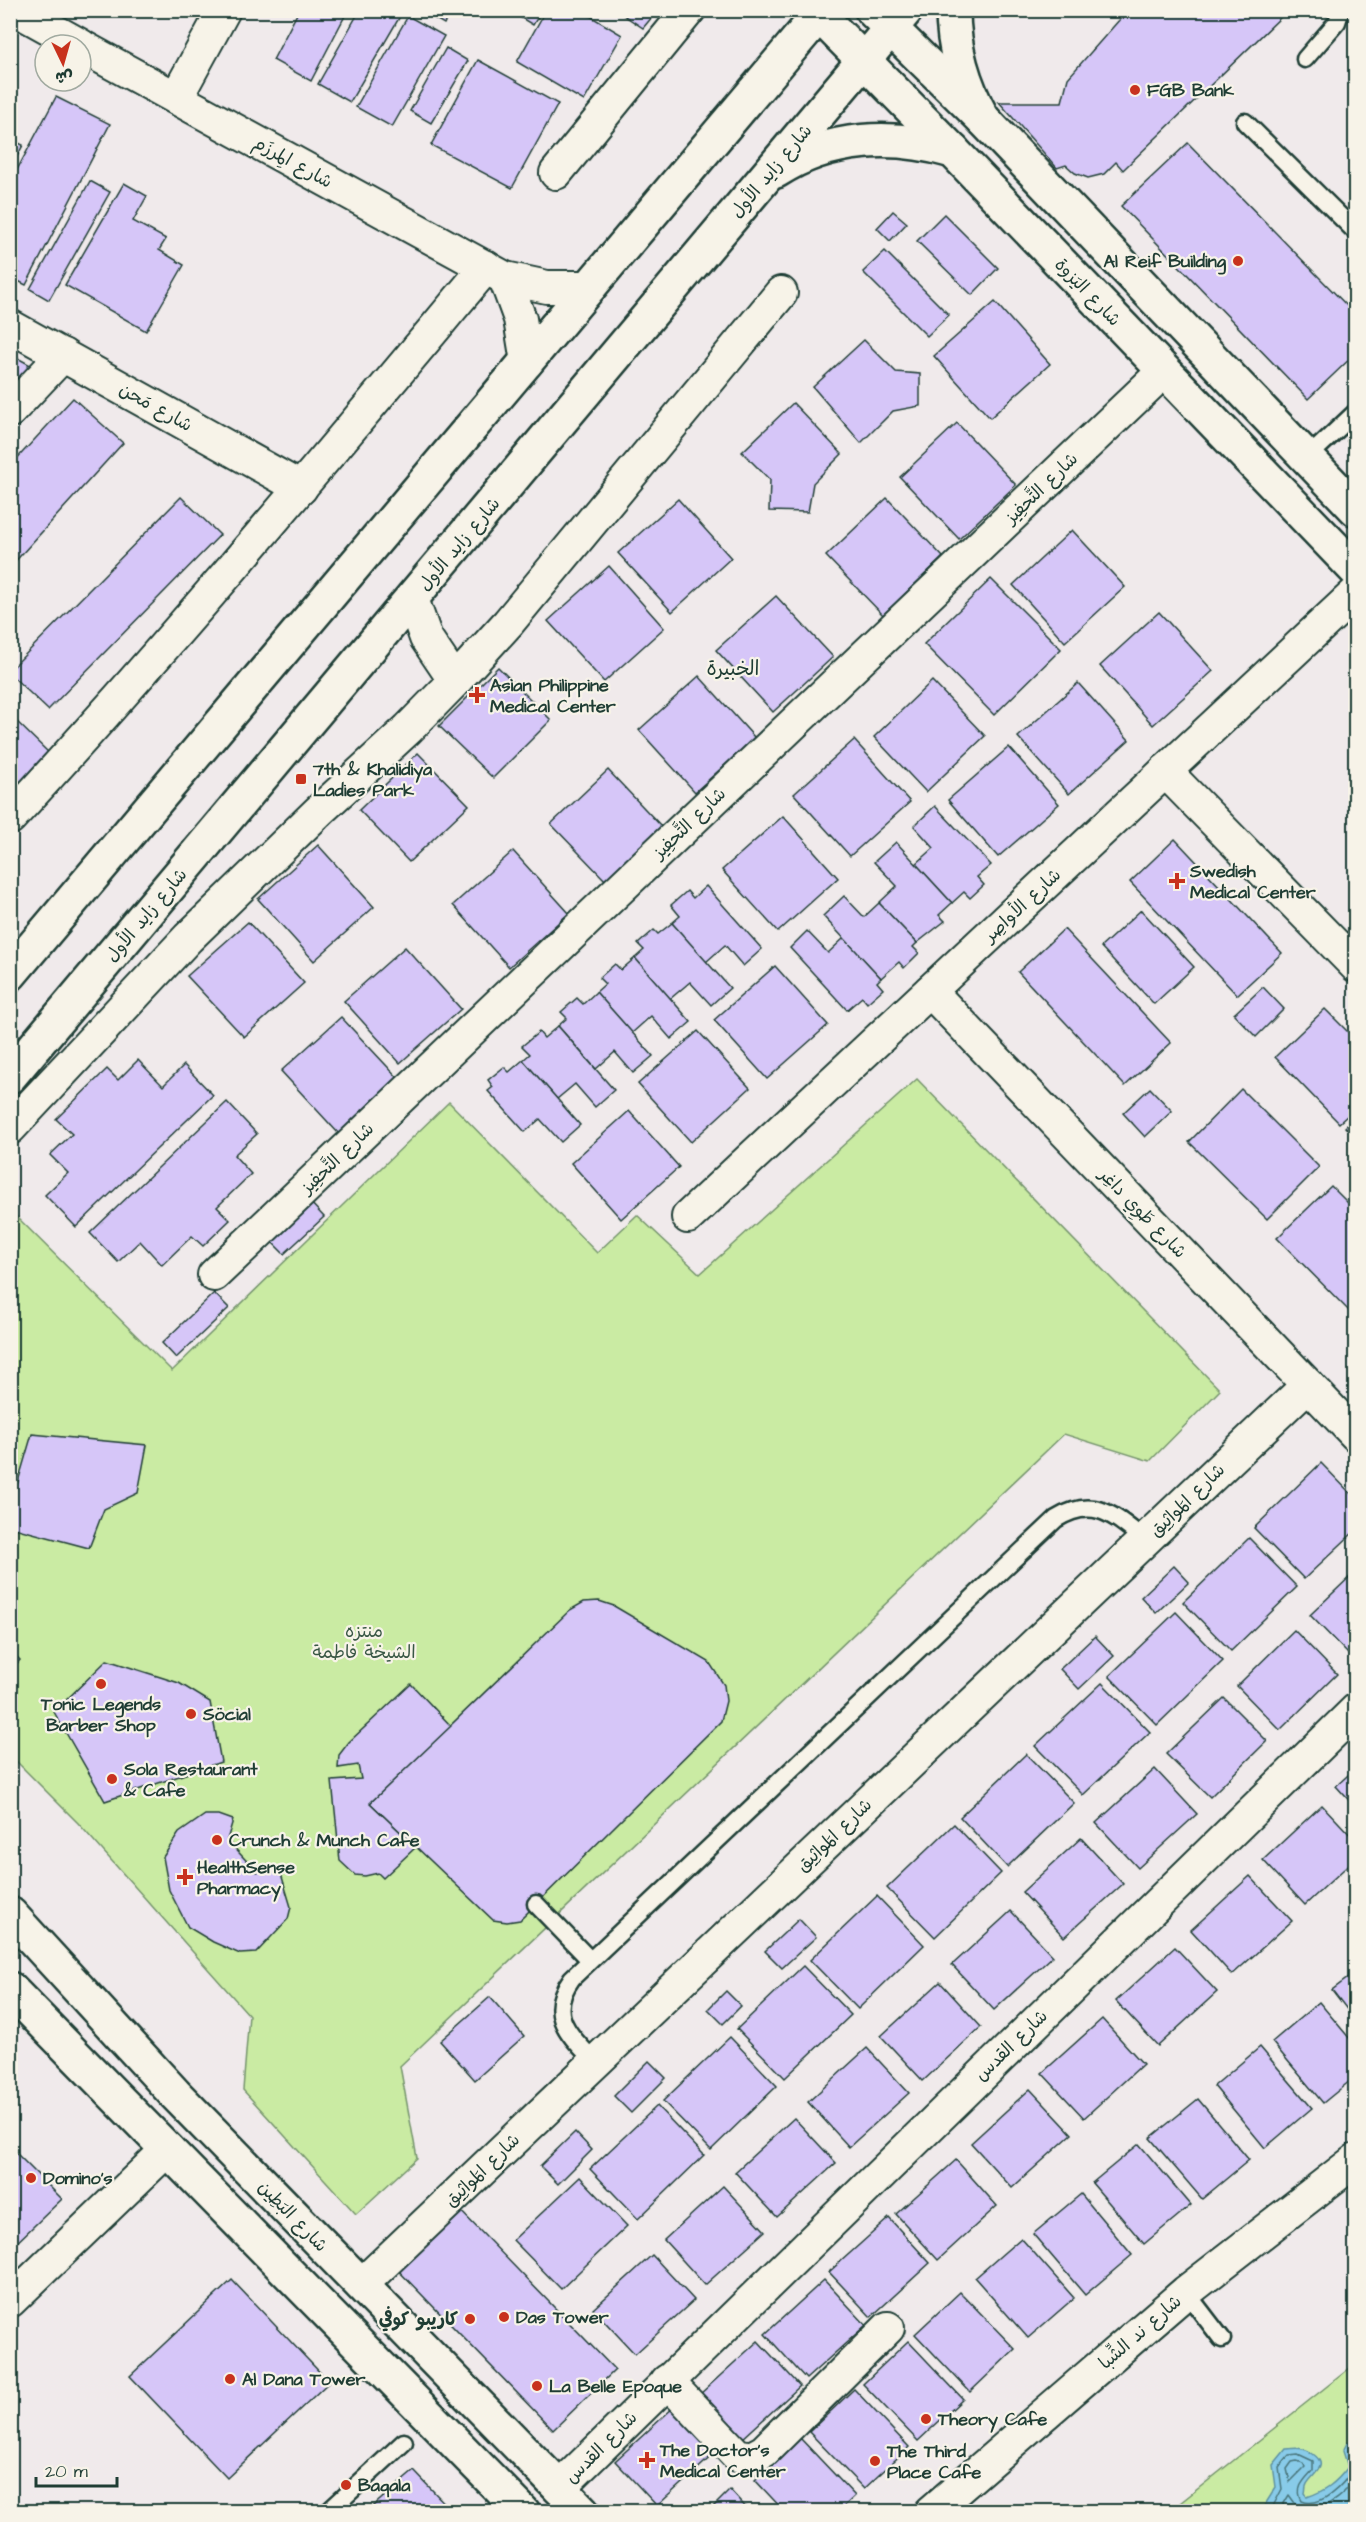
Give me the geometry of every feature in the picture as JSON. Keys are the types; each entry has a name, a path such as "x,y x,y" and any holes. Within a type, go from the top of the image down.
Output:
{"main road":[{"path":"953,10 955,45 962,75 983,119"},
{"path":"10,974 821,13"},
{"name":"شارع اليَزوة","path":"821,13 1356,570"},
{"path":"889,16 983,119 1356,509"},
{"name":"شارع زايد الأول","path":"10,1076 864,60 889,16"},
{"path":"765,178 807,155 852,142 902,140 953,151"},
{"name":"شارع البَطِين","path":"10,1914 175,2094 583,2511"},
{"path":"10,1989 523,2511"}],"street":[{"name":"شارع المِرزَم","path":"17,10 58,33"},
{"path":"176,98 224,10"},
{"path":"556,173 689,10"},
{"name":"شارع المِرزَم","path":"93,52 496,273 547,287 590,287"},
{"path":"10,818 88,734 301,488 496,273 520,319 527,362"},
{"path":"10,1128 188,938 319,811 408,729 455,681 508,623 781,293"},
{"name":"شارع مَحن","path":"10,326 301,488"},
{"path":"10,411 63,356"},
{"name":"شارع التَّحفِيز","path":"214,1275 1164,371"},
{"name":"شارع الأواصِر","path":"688,1217 1356,592"},
{"path":"412,599 426,638 455,681"},
{"path":"1165,771 1356,966"},
{"name":"شارع طَوِي داغِر","path":"930,991 1356,1435"},
{"name":"شارع المَواثِيق","path":"361,2285 1308,1385"},
{"name":"شارع القدس","path":"559,2488 1356,1710"},
{"path":"10,2301 168,2150"},
{"name":"شارع ند الشِّبا","path":"931,2511 1186,2292 1356,2160"},
{"path":"667,2381 737,2455 751,2458 764,2451 888,2328"}],"lane":[{"path":"1305,59 1337,22 1341,10"},
{"path":"1245,122 1356,232"},
{"path":"1307,458 1356,412"},
{"path":"595,2062 569,2034 562,2023 560,2011 560,1999 565,1988 590,1960 1056,1519 1074,1510 1094,1508 1106,1512 1145,1540"},
{"path":"536,1904 590,1960"},
{"path":"1186,2292 1222,2338"},
{"path":"328,2511 404,2442"}],"green space":[{"name":"منتزه الشيخة فاطمة","path":"917,1079 1220,1390 1150,1461 1064,1434 400,2066 417,2158 356,2214 243,2090 249,2015 78,1823 11,1756 10,1210 172,1371 449,1102 597,1253 637,1215 700,1274"},
{"path":"1355,2364 1355,2511 1170,2511"}],"water":[{"path":"1355,2442 1355,2511 1261,2511 1276,2487 1273,2465 1286,2449 1306,2450 1320,2462 1319,2469 1306,2485 1307,2497 1330,2486 1344,2473 1348,2467 1343,2451 1347,2443"}],"building":[{"path":"299,10 348,10 311,81 273,60"},
{"path":"360,10 398,10 402,13 350,102 318,84"},
{"path":"420,10 451,10 444,24"},
{"path":"508,10 542,10 533,25"},
{"path":"546,10 580,10 622,35 584,101 517,62"},
{"path":"616,10 658,10 643,28"},
{"name":"FGB Bank","path":"1128,10 1277,10 1282,16 1123,170 1116,162 1104,174 1088,178 1075,173 1066,165 1057,168 999,102 1062,102 1068,78"},
{"path":"408,16 444,36 392,127 356,107"},
{"path":"446,48 468,61 431,123 410,111"},
{"path":"478,60 558,104 512,188 431,145"},
{"path":"56,97 110,124 26,285 10,277 10,183"},
{"path":"10,139 23,145 10,170"},
{"name":"Al Reif Building","path":"1188,143 1356,315 1356,353 1308,399 1121,206"},
{"path":"90,181 110,192 49,300 30,289"},
{"path":"124,183 147,196 133,221 166,239 159,250 184,265 146,331 65,285"},
{"path":"893,211 907,223 890,241 877,228"},
{"path":"944,214 998,268 972,295 917,241"},
{"path":"885,251 949,315 927,336 863,272"},
{"path":"995,302 1050,364 990,418 934,356"},
{"path":"864,340 896,372 920,374 920,406 893,411 861,443 813,387"},
{"path":"10,354 34,367 10,394"},
{"path":"73,398 123,443 10,567 10,466"},
{"path":"793,403 842,454 813,483 808,512 769,511 770,480 742,452"},
{"path":"957,423 1016,485 959,539 900,477"},
{"path":"1356,433 1356,449 1347,441"},
{"path":"181,497 220,535 48,710 10,674 10,670"},
{"path":"887,498 943,557 883,615 826,556"},
{"path":"678,499 731,558 672,612 618,553"},
{"path":"1072,530 1125,587 1065,642 1013,585"},
{"path":"609,566 664,628 604,682 548,621"},
{"path":"991,579 1061,649 994,715 924,644"},
{"path":"776,596 833,657 773,712 716,650"},
{"path":"1159,612 1213,671 1153,725 1100,666"},
{"path":"498,667 551,720 493,778 439,726"},
{"path":"699,676 755,738 695,792 639,730"},
{"path":"932,681 985,736 926,792 874,737"},
{"path":"1078,683 1129,740 1069,794 1018,737"},
{"path":"10,715 50,754 10,793"},
{"path":"854,740 910,802 850,856 794,794"},
{"path":"1009,747 1059,804 998,857 948,800"},
{"path":"418,753 469,805 409,862 359,810"},
{"path":"608,770 662,827 606,881 551,824"},
{"path":"935,806 991,865 977,877 984,885 970,898 964,892 952,903 916,864 934,848 914,826"},
{"path":"783,816 838,878 778,932 722,870"},
{"path":"1175,839 1282,953 1237,995 1130,882"},
{"path":"896,842 952,903 939,915 945,921 917,943 879,903 897,886 874,862"},
{"path":"318,845 374,907 314,961 258,899"},
{"path":"513,851 569,913 509,967 453,905"},
{"path":"706,886 762,949 743,966 725,945 706,962 672,923 680,916 671,905 687,891 693,898"},
{"path":"844,896 864,917 879,903 917,943 913,947 919,953 904,968 899,962 881,978 823,916"},
{"path":"1141,910 1194,967 1154,1004 1101,947"},
{"path":"248,922 304,983 244,1037 187,976"},
{"path":"672,923 730,988 711,1005 690,982 670,999 635,958 644,950 638,944 654,930 658,934"},
{"path":"1064,929 1171,1043 1125,1086 1018,972"},
{"path":"807,931 828,953 844,938 881,978 877,982 883,989 867,1003 862,997 847,1010 790,948"},
{"path":"405,947 461,1009 400,1063 344,1001"},
{"path":"635,958 691,1022 671,1039 651,1016 632,1033 596,992 605,984 599,978 615,964 621,970"},
{"path":"775,966 828,1025 767,1079 714,1020"},
{"path":"1263,987 1284,1009 1256,1037 1234,1014"},
{"path":"596,992 653,1056 633,1073 615,1052 596,1069 558,1026 567,1018 561,1012 577,998 583,1004"},
{"path":"1325,1009 1356,1040 1356,1108 1339,1123 1275,1057"},
{"path":"341,1017 399,1079 339,1134 281,1071"},
{"path":"558,1026 614,1090 595,1107 575,1084 557,1099 523,1060 530,1054 522,1046 539,1032 544,1038"},
{"path":"698,1031 750,1088 691,1142 638,1084"},
{"path":"138,1060 163,1086 184,1065 213,1095 76,1227 45,1195 68,1173 50,1155 72,1134 56,1119 107,1069 118,1080"},
{"path":"523,1060 580,1125 561,1142 540,1119 525,1132 488,1091 493,1087 488,1080 504,1067 509,1072"},
{"path":"1150,1088 1172,1111 1145,1137 1123,1113"},
{"path":"1241,1089 1319,1167 1267,1219 1189,1142"},
{"path":"227,1102 257,1134 234,1155 251,1174 217,1207 230,1220 203,1246 192,1236 162,1265 140,1241 118,1262 90,1233"},
{"path":"629,1111 679,1167 621,1219 571,1163"},
{"path":"1356,1117 1356,1139 1345,1127"},
{"path":"1331,1186 1356,1211 1356,1318 1277,1238"},
{"path":"310,1202 324,1217 284,1254 269,1239"},
{"path":"214,1293 229,1308 176,1358 162,1343"},
{"path":"32,1434 147,1445 138,1493 104,1509 89,1548 10,1527 10,1509"},
{"path":"1321,1463 1356,1499 1356,1530 1304,1579 1254,1528"},
{"path":"1249,1538 1297,1587 1231,1651 1183,1602"},
{"path":"1174,1566 1189,1582 1156,1613 1141,1597"},
{"path":"1356,1571 1356,1651 1350,1656 1310,1615"},
{"path":"599,1601 614,1606 709,1662 724,1685 726,1701 721,1721 520,1920 507,1922 493,1920 370,1803 570,1610 584,1602"},
{"path":"1176,1612 1223,1661 1157,1725 1109,1676"},
{"path":"1294,1630 1337,1674 1280,1730 1237,1686"},
{"path":"1095,1636 1114,1656 1079,1689 1060,1669"},
{"path":"10,1650 20,1660 10,1671"},
{"path":"107,1660 179,1683 210,1702 221,1762 105,1801 54,1712"},
{"path":"1102,1683 1150,1732 1083,1795 1035,1746"},
{"path":"411,1684 451,1726 370,1803 416,1847 383,1878 378,1873 365,1876 355,1875 340,1861 332,1781 361,1779 358,1765 338,1768 339,1755 349,1742"},
{"path":"1224,1698 1267,1741 1210,1797 1166,1754"},
{"path":"1026,1754 1074,1803 1007,1867 960,1817"},
{"path":"1356,1768 1356,1808 1336,1786"},
{"path":"1155,1769 1197,1814 1138,1868 1096,1823"},
{"path":"1322,1805 1356,1841 1356,1858 1305,1905 1263,1860"},
{"path":"205,1815 219,1815 233,1820 227,1840 257,1872 279,1867 291,1907 288,1919 256,1953 240,1954 188,1927 169,1890 163,1857 179,1833"},
{"path":"954,1824 1001,1873 935,1937 887,1888"},
{"path":"1081,1838 1123,1884 1064,1937 1022,1892"},
{"path":"1250,1876 1292,1921 1232,1975 1191,1930"},
{"path":"877,1896 924,1945 858,2009 810,1960"},
{"path":"1011,1911 1053,1956 994,2010 952,1965"},
{"path":"799,1919 816,1937 782,1968 765,1951"},
{"path":"1175,1947 1217,1992 1158,2046 1116,2001"},
{"path":"803,1966 851,2015 785,2078 737,2029"},
{"path":"1356,1972 1356,2021 1332,1990"},
{"path":"940,1982 981,2027 923,2081 881,2036"},
{"path":"726,1991 741,2006 723,2024 708,2009"},
{"path":"490,1997 524,2036 475,2080 440,2041"},
{"path":"1319,2002 1356,2046 1356,2076 1323,2103 1272,2042"},
{"path":"1102,2019 1143,2064 1084,2118 1042,2073"},
{"path":"730,2037 777,2086 711,2150 663,2101"},
{"path":"1260,2047 1312,2108 1265,2148 1214,2086"},
{"path":"867,2048 909,2093 849,2147 808,2102"},
{"path":"649,2061 666,2078 631,2113 614,2096"},
{"path":"1030,2089 1072,2134 1012,2188 971,2143"},
{"path":"1198,2099 1249,2160 1202,2199 1150,2138"},
{"path":"657,2106 704,2155 638,2219 590,2169"},
{"path":"794,2118 836,2163 777,2217 735,2172"},
{"path":"575,2132 592,2150 558,2184 540,2166"},
{"path":"1139,2144 1191,2205 1144,2244 1092,2183"},
{"path":"10,2147 62,2199 10,2249"},
{"path":"956,2160 997,2206 938,2260 896,2214"},
{"path":"580,2177 627,2226 561,2289 513,2240"},
{"path":"723,2186 765,2231 705,2285 664,2240"},
{"path":"1081,2194 1132,2255 1085,2295 1033,2234"},
{"name":"Das Tower","path":"454,2204 615,2370 553,2430 392,2264"},
{"path":"889,2218 930,2263 871,2317 829,2272"},
{"path":"1021,2238 1074,2298 1028,2338 975,2278"},
{"path":"652,2255 694,2300 635,2354 593,2309"},
{"name":"Al Dana Tower","path":"232,2280 329,2382 227,2478 130,2376"},
{"path":"824,2280 866,2325 806,2379 765,2334"},
{"path":"960,2292 1015,2349 970,2392 915,2334"},
{"path":"758,2341 800,2386 741,2440 699,2395"},
{"path":"908,2341 963,2399 918,2441 863,2384"},
{"path":"854,2389 909,2447 864,2489 809,2432"},
{"path":"675,2406 716,2452 657,2506 615,2461"},
{"path":"800,2438 855,2496 838,2512 785,2512 755,2480"},
{"path":"414,2471 453,2512 366,2512"},
{"path":"730,2490 750,2512 708,2512"}],"place":[{"name":"FGB Bank","path":"1135,90"},
{"name":"Al Reif Building","path":"1238,261"},
{"name":"Asian Philippine Medical Center","path":"477,695"},
{"name":"7th & Khalidiya Ladies Park","path":"301,779"},
{"name":"Swedish Medical Center","path":"1177,881"},
{"name":"Tonic Legends Barber Shop","path":"101,1684"},
{"name":"Söcial","path":"191,1714"},
{"name":"Sola Restaurant & Cafe","path":"112,1779"},
{"name":"Crunch & Munch Cafe","path":"217,1840"},
{"name":"HealthSense Pharmacy","path":"185,1877"},
{"name":"Domino's","path":"31,2178"},
{"name":"Das Tower","path":"504,2317"},
{"name":"كاريبو كوفي","path":"470,2319"},
{"name":"Al Dana Tower","path":"230,2379"},
{"name":"La Belle Epoque","path":"537,2386"},
{"name":"Theory Cafe","path":"926,2419"},
{"name":"The Doctor's Medical Center","path":"647,2460"},
{"name":"The Third Place Cafe","path":"875,2461"},
{"name":"Baqala","path":"346,2485"}],"district":[{"name":"الخبيرة","path":"733,668"}]}
